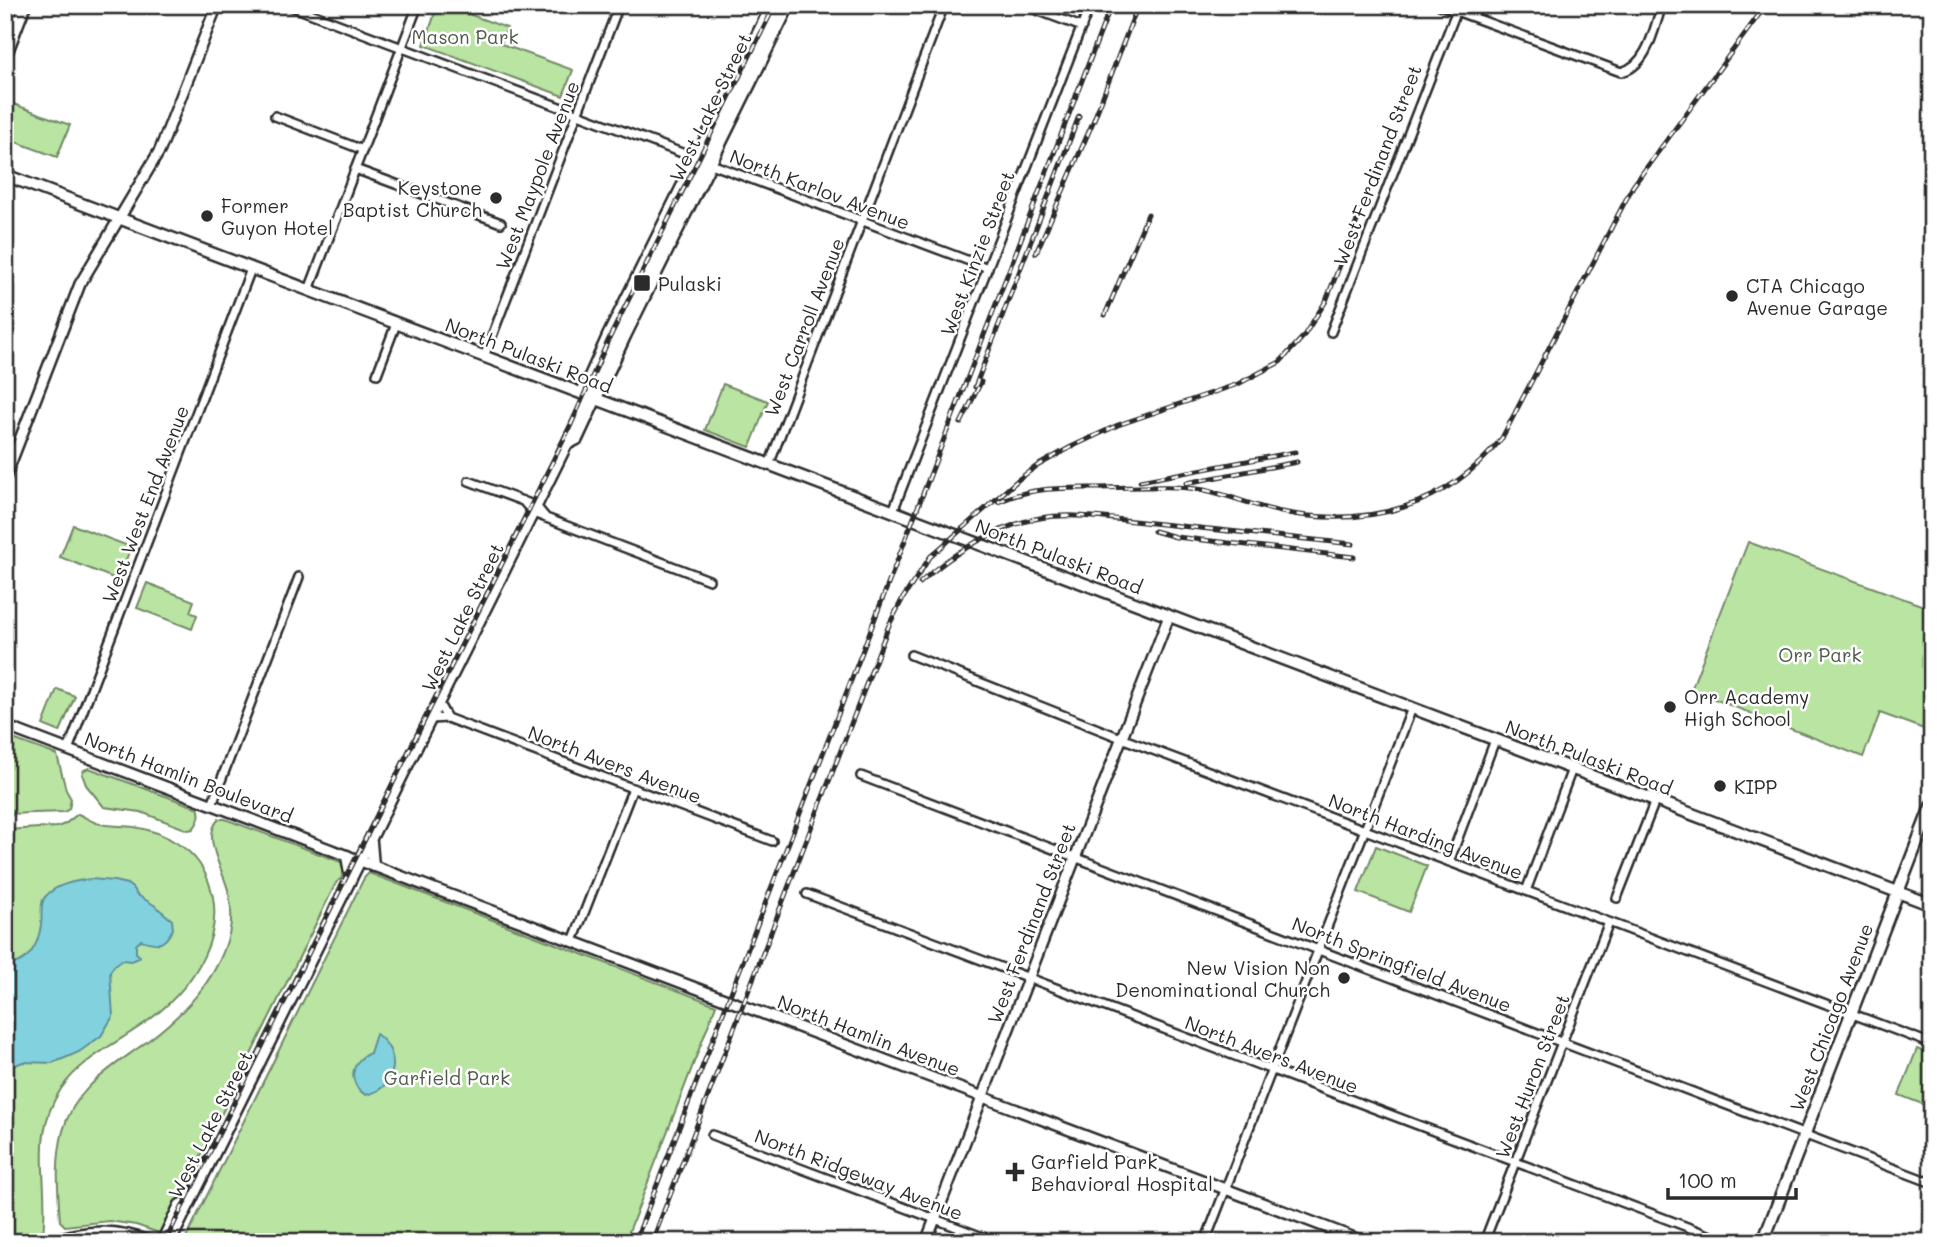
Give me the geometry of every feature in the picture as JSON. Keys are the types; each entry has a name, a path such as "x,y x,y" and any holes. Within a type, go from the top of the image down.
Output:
{"main road":[{"path":"5,25 13,5"},
{"path":"5,57 25,5"},
{"name":"West Lake Street","path":"703,161 772,5"},
{"name":"West Lake Street","path":"170,1242 177,1237 191,1200 351,880 367,863 371,841 780,5"},
{"name":"West Lake Street","path":"703,161 789,5"},
{"name":"North Pulaski Road","path":"5,175 1932,905"},
{"name":"West Chicago Avenue","path":"1763,1242 1932,804"},
{"path":"347,856 351,880"},
{"path":"332,919 342,913 367,863"},
{"path":"162,1242 180,1205 191,1200"}],"street":[{"path":"5,478 79,285 164,141 217,5"},
{"name":"North Karlov Avenue","path":"288,5 988,268"},
{"path":"309,290 418,5"},
{"name":"West Maypole Avenue","path":"484,357 620,5"},
{"name":"West Carroll Avenue","path":"769,465 944,5"},
{"path":"1023,5 1082,27"},
{"name":"West Kinzie Street","path":"893,511 1090,5"},
{"path":"1440,5 1612,70 1629,70 1638,63 1644,55 1662,5"},
{"name":"West Ferdinand Street","path":"1331,332 1456,12"},
{"path":"275,116 363,150"},
{"path":"355,169 501,223"},
{"name":"West West End Avenue","path":"68,750 251,268"},
{"path":"377,374 396,324"},
{"path":"469,481 523,500 546,518 709,580"},
{"path":"212,804 299,577"},
{"name":"West Ferdinand Street","path":"926,1242 1169,616"},
{"name":"North Harding Avenue","path":"911,655 1121,738 1932,1044"},
{"path":"439,704 447,718"},
{"path":"1205,1242 1412,708"},
{"name":"North Avers Avenue","path":"431,719 447,718 772,841"},
{"name":"North Hamlin Boulevard","path":"5,726 367,863"},
{"path":"1449,862 1494,740"},
{"path":"1526,891 1572,769"},
{"name":"North Springfield Avenue","path":"860,776 1932,1183"},
{"path":"573,941 633,788"},
{"path":"1617,898 1656,801"},
{"name":"North Hamlin Avenue","path":"367,863 1365,1242"},
{"name":"North Avers Avenue","path":"807,894 1727,1242"},
{"name":"West Huron Street","path":"1484,1242 1609,922"},
{"name":"North Ridgeway Avenue","path":"712,1135 996,1242"},
{"path":"48,1242 96,1231 127,1234 150,1242"}],"green space":[{"name":"Mason Park","path":"438,5 507,28 501,44 573,70 563,96 424,45"},
{"path":"8,102 70,125 57,157 5,138 5,109"},
{"path":"723,384 768,401 750,447 705,430"},
{"path":"73,525 131,547 118,580 60,557"},
{"name":"Orr Park","path":"1748,542 1932,609 1932,732 1880,713 1863,757 1691,690"},
{"path":"147,583 194,601 190,612 197,615 192,629 137,608"},
{"path":"57,689 75,696 60,732 43,725"},
{"path":"5,736 57,755 71,799 69,809 64,812 5,814"},
{"path":"89,768 198,808 198,822 193,829 188,830 141,812 104,807 86,785 82,774"},
{"path":"78,814 102,824 151,831 188,851 203,869 208,880 214,919 211,938 194,974 182,990 153,1017 80,1067 61,1089 51,1107 43,1142 43,1233 26,1242 5,1242 5,830 57,827"},
{"path":"219,819 341,862 345,866 344,874 336,883 162,1234 136,1225 109,1221 65,1226 60,1221 59,1154 63,1131 77,1101 98,1078 185,1009 206,984 222,956 229,936 231,912 227,885 213,845 214,826"},
{"path":"1376,846 1427,866 1409,912 1358,892"},
{"name":"Garfield Park","path":"369,873 716,1005 625,1242 184,1242 364,878"},
{"path":"1917,1049 1932,1055 1930,1107 1899,1095"}],"water":[{"path":"91,879 127,884 136,894 172,920 173,929 163,942 141,940 136,945 139,958 122,960 114,966 110,972 113,1016 101,1036 79,1052 52,1063 23,1062 5,1069 5,964 20,962 35,946 42,921 42,903 49,893 72,882"},
{"path":"376,1034 390,1050 393,1069 385,1085 366,1095 356,1085 353,1073 358,1061 370,1053"}],"railway":[{"path":"165,1242 569,429 608,341 775,5"},
{"path":"635,1242 1111,5"},
{"path":"1036,253 1093,122 1138,5"},
{"path":"998,502 1022,493 1046,489 1177,487 1214,492 1281,512 1344,517 1403,507 1431,496 1456,481 1480,462 1502,438 1633,186 1766,5"},
{"path":"975,387 1079,116"},
{"path":"652,1242 889,625 930,557 1019,479 1071,447 1118,425 1238,384 1280,362 1303,337 1326,301 1366,198"},
{"path":"1105,315 1148,214"},
{"path":"961,423 981,382"},
{"path":"1140,481 1295,452"},
{"path":"1186,483 1297,462"},
{"path":"920,583 976,542 1008,527 1054,516 1096,517 1353,544"},
{"path":"1154,531 1176,537 1354,557"}],"place":[{"name":"Keystone Baptist Church","path":"496,198"},
{"name":"Former Guyon Hotel","path":"207,216"},
{"name":"Pulaski","path":"642,283"},
{"name":"CTA Chicago Avenue Garage","path":"1732,296"},
{"name":"Orr Academy High School","path":"1670,707"},
{"name":"KIPP","path":"1720,786"},
{"name":"New Vision Non Denominational Church","path":"1344,978"},
{"name":"Garfield Park Behavioral Hospital","path":"1015,1172"}]}
